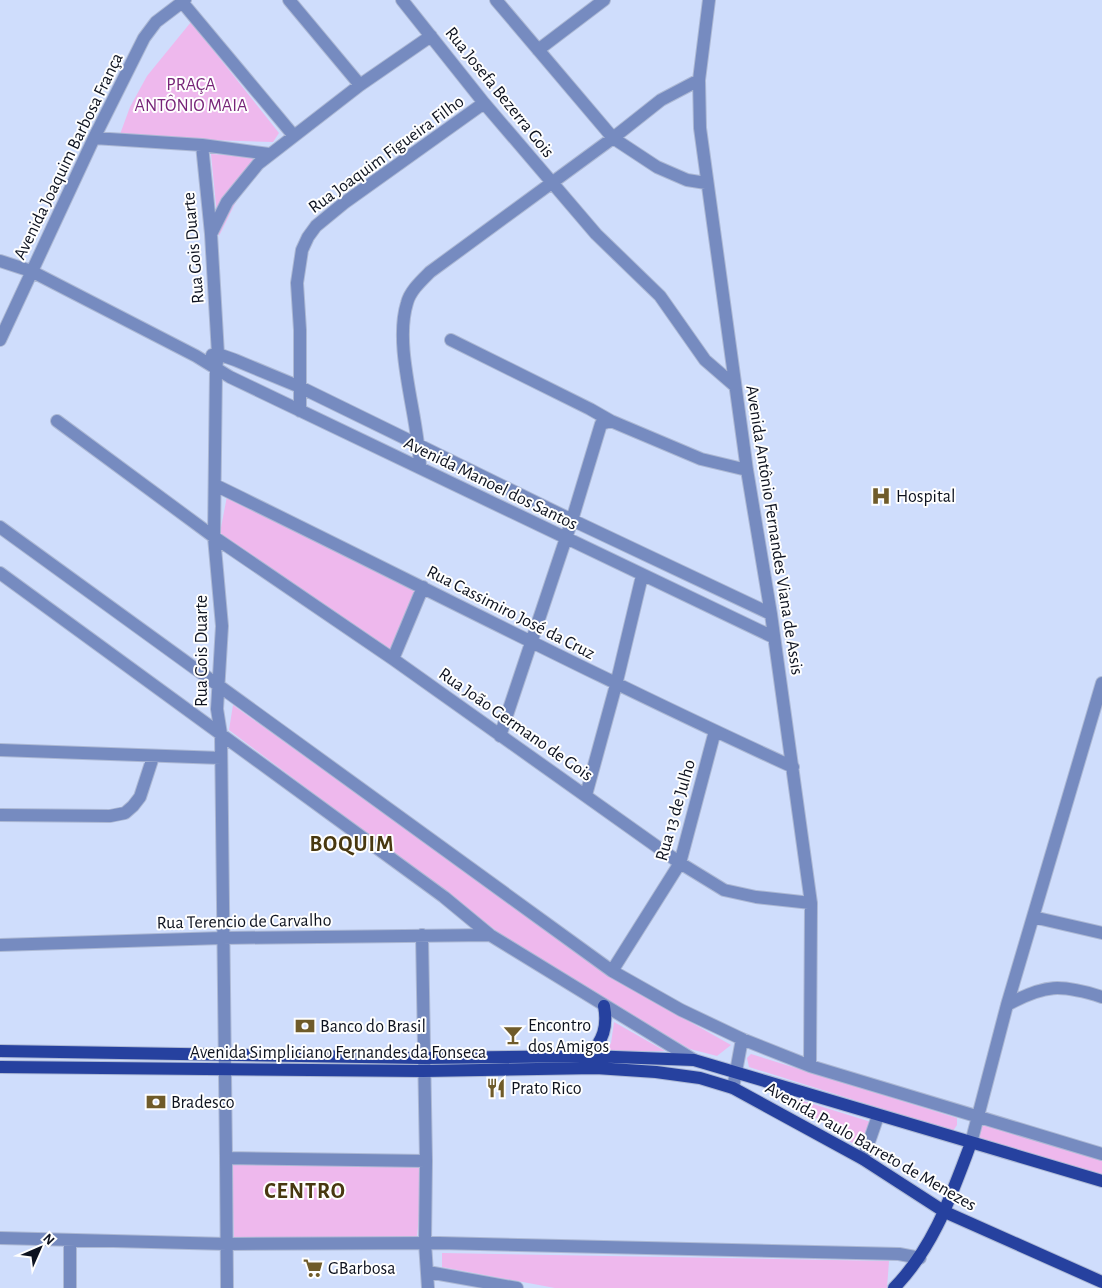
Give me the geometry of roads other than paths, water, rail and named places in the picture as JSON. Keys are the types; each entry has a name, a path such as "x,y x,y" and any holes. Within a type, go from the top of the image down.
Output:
{"main road":[{"path":"589,1056 598,1046 604,1033 606,1019 604,1006"},
{"name":"Avenida Simpliciano Fernandes da Fonseca","path":"0,1051 423,1058 589,1056 694,1060 737,1072"},
{"name":"Avenida Simpliciano Fernandes da Fonseca","path":"0,1067 423,1071 604,1069 687,1076 733,1088"},
{"name":"Avenida Paulo Barreto de Menezes","path":"737,1072 1102,1182"},
{"name":"Avenida Paulo Barreto de Menezes","path":"733,1088 862,1159 945,1212 1096,1283"},
{"path":"896,1286 920,1258 945,1212 971,1143"}],"street":[{"path":"289,0 360,85"},
{"name":"Rua Josefa Bezerra Gois","path":"402,0 484,103 596,234 660,296 705,360 735,386"},
{"path":"496,0 613,138 657,167 687,180 706,183"},
{"path":"538,50 604,0"},
{"name":"Avenida Antônio Fernandes Viana de Assis","path":"709,0 699,80 700,128 706,183 747,470 771,614 812,903 810,1066"},
{"path":"184,1 294,136"},
{"name":"Avenida Joaquim Barbosa França","path":"0,340 94,138 150,30 184,1"},
{"path":"211,234 227,202 240,184 268,154 360,85 431,36"},
{"path":"420,468 419,446 404,346 404,316 407,301 417,285 430,272 613,138 661,100 699,80"},
{"name":"Rua Joaquim Figueira Filho","path":"300,411 300,330 297,283 302,250 308,237 316,226 344,203 484,103"},
{"path":"94,138 202,145 268,154"},
{"name":"Rua Gois Duarte","path":"202,145 211,234 218,354 216,369 214,538 222,626 220,686 217,709 221,734 227,1288"},
{"name":"Avenida Manoel dos Santos","path":"0,261 31,272 300,411 773,637"},
{"path":"451,340 590,408 612,421 701,460 747,470"},
{"name":"Avenida Manoel dos Santos","path":"196,356 218,354 300,387 572,520 771,614"},
{"name":"Rua João Germano de Gois","path":"57,421 214,538 393,659 680,863 724,890 756,897 812,903"},
{"path":"500,736 530,641 566,539 598,428 605,422 612,421"},
{"name":"Rua Cassimiro José da Cruz","path":"215,485 424,587 616,685 793,767"},
{"path":"0,528 612,971 681,1010 742,1039 810,1066 1102,1154"},
{"path":"0,574 444,897 490,936 694,1060"},
{"path":"586,795 616,685 642,576"},
{"path":"393,659 424,587"},
{"path":"971,1143 1007,1005 1102,683"},
{"name":"Rua 13 de Julho","path":"612,971 680,863 715,731"},
{"path":"0,750 221,758"},
{"path":"0,816 110,816 125,813 140,797 153,756"},
{"path":"1033,917 1102,933"},
{"path":"422,935 426,1161 425,1243 428,1288"},
{"name":"Rua Terencio de Carvalho","path":"0,945 222,938 422,935 490,936"},
{"path":"1007,1005 1036,991 1056,986 1074,988 1102,997"},
{"path":"733,1088 742,1039"},
{"path":"862,1159 878,1116"},
{"path":"226,1158 426,1161"},
{"path":"0,1238 227,1244 425,1243 899,1254 920,1258"},
{"path":"70,1240 70,1288"},
{"path":"428,1272 517,1288"}],"place":[{"name":"Hospital","path":"881,496"},
{"name":"Banco do Brasil","path":"305,1026"},
{"name":"Encontro dos Amigos","path":"513,1035"},
{"name":"Prato Rico","path":"496,1088"},
{"name":"Bradesco","path":"156,1102"},
{"name":"GBarbosa","path":"313,1268"}],"district":[{"name":"BOQUIM","path":"352,843"},
{"name":"CENTRO","path":"305,1190"}],"park label":[{"name":"PRAÇA ANTÔNIO MAIA","path":"191,94"}]}
